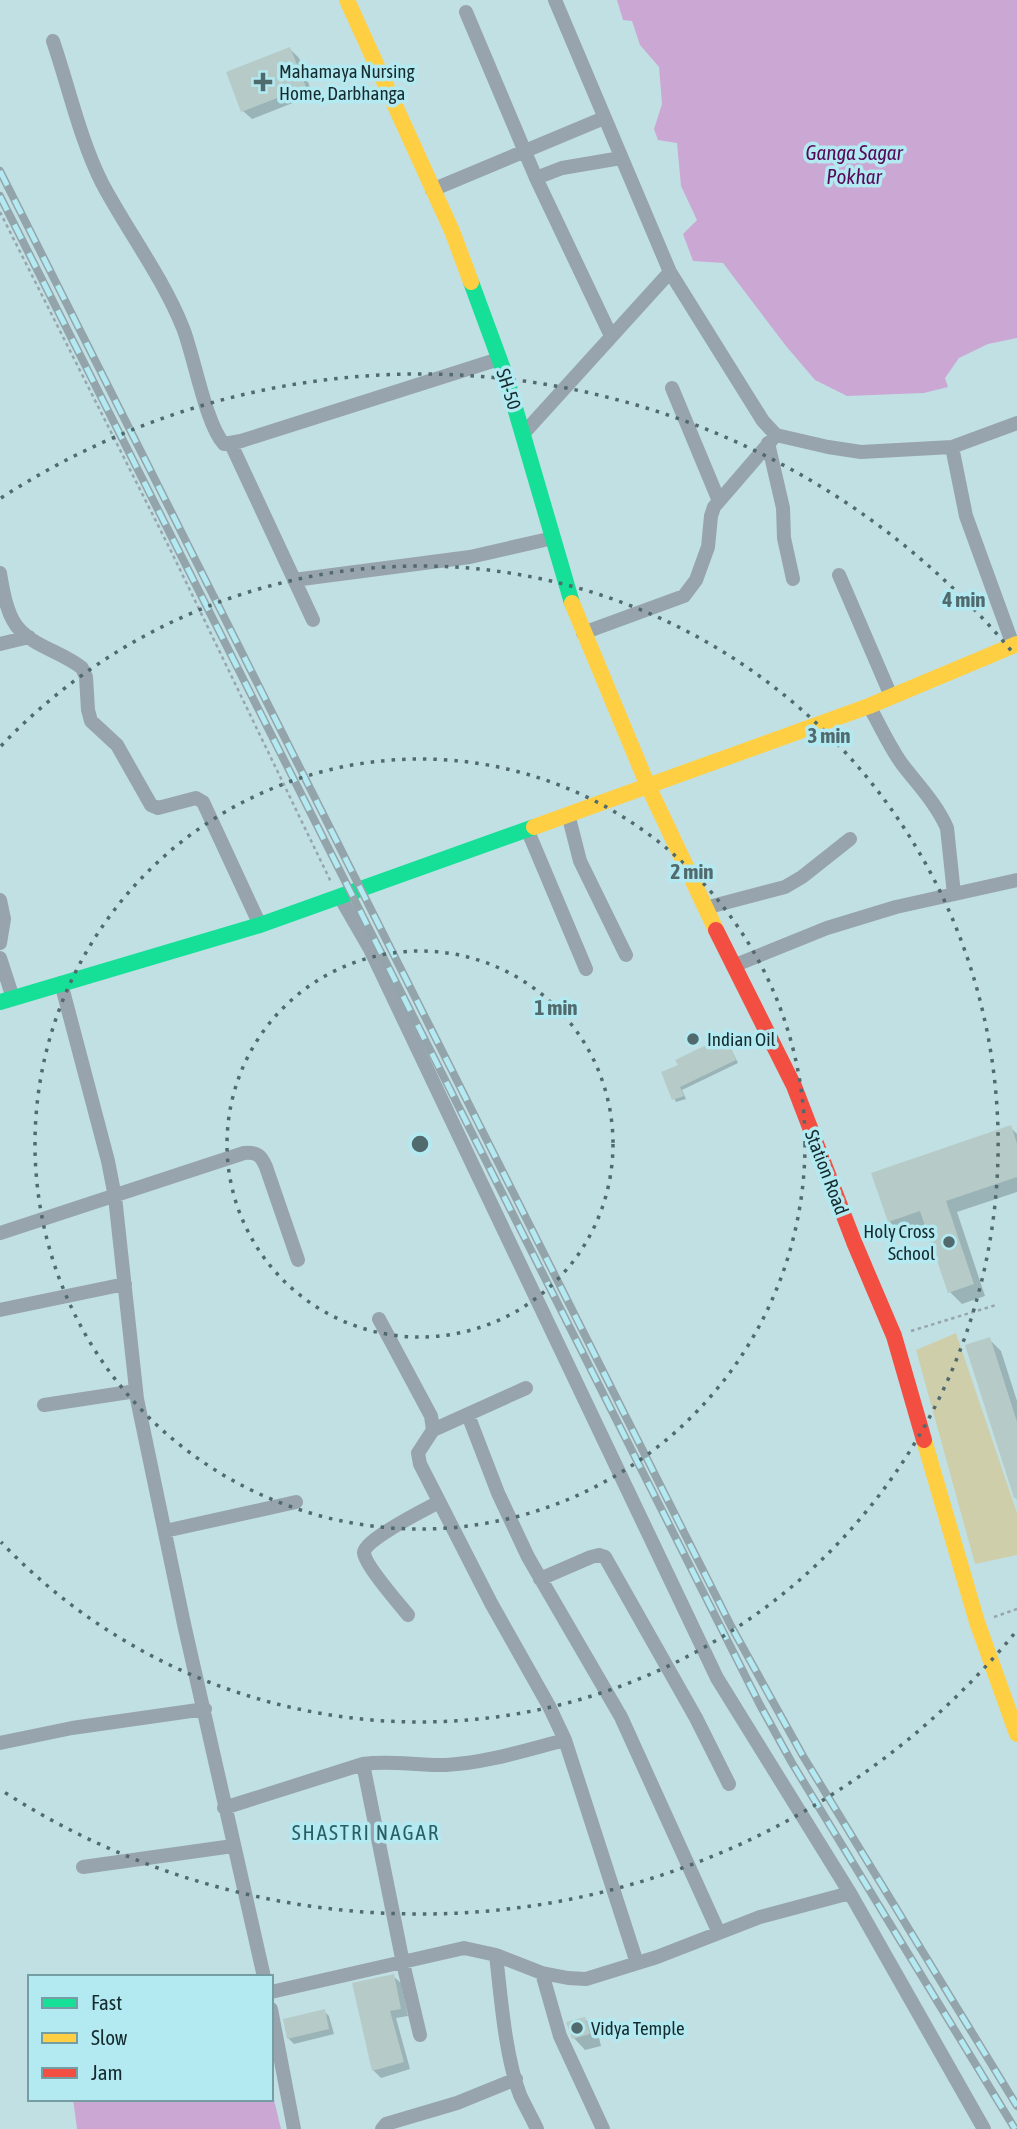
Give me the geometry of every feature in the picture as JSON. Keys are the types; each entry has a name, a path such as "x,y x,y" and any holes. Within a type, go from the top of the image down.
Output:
{"main road":[{"name":"SH-50","path":"347,0 452,231 523,433 576,615 648,786"},
{"path":"6,1000 260,925 340,897 869,705 1015,645"},
{"name":"Station Road","path":"648,786 705,908 794,1086 854,1242 894,1336 977,1622 1017,1734"}],"street":[{"path":"555,0 670,272 772,439 783,508 784,538 793,579"},
{"path":"466,12 537,178 611,336"},
{"path":"54,41 93,162 103,184 172,302 184,330 214,428 224,444 499,359"},
{"path":"432,190 604,118"},
{"path":"537,178 562,168 621,158"},
{"path":"523,433 670,272"},
{"path":"672,388 719,501"},
{"path":"772,439 861,452 952,447 1017,423"},
{"path":"583,632 684,596 696,580 708,547 710,516 719,501 772,439"},
{"path":"231,444 313,620"},
{"path":"952,447 966,516 1015,645"},
{"path":"294,580 470,557 553,538"},
{"path":"0,573 12,617 19,630 82,668 86,677 91,721 117,745 151,805 158,808 196,797 203,802 260,925"},
{"path":"839,575 891,696"},
{"path":"0,644 29,637"},
{"path":"869,705 900,761 943,818 947,828 954,894"},
{"path":"568,814 580,861 626,956"},
{"path":"527,829 586,969"},
{"path":"705,908 786,887 850,839"},
{"path":"733,965 827,928 896,907 1017,880"},
{"path":"340,897 376,961 717,1678 850,1893 984,2129"},
{"path":"0,900 4,919 0,943"},
{"path":"0,958 6,1000"},
{"path":"61,983 108,1161 115,1197 136,1391 224,1808 264,1975"},
{"path":"0,1233 254,1152 267,1167 298,1260"},
{"path":"0,1310 125,1283"},
{"path":"379,1319 431,1416 433,1430"},
{"path":"526,1388 433,1430 418,1453 419,1464 565,1740 637,1963"},
{"path":"44,1405 136,1391"},
{"path":"468,1415 498,1493 528,1557 621,1717 719,1933"},
{"path":"164,1531 296,1502"},
{"path":"408,1615 371,1567 364,1555 364,1549 374,1539 439,1502"},
{"path":"540,1579 591,1557 599,1555 605,1558 696,1718 729,1784"},
{"path":"0,1744 72,1728 205,1709"},
{"path":"224,1808 363,1764 382,1761 449,1765 503,1756 565,1740"},
{"path":"363,1764 420,2035"},
{"path":"83,1867 233,1846"},
{"path":"273,1992 464,1948 496,1955 542,1973 586,1979 760,1917 850,1893"},
{"path":"496,1955 502,2012 516,2079 520,2095 537,2129"},
{"path":"542,1973 560,2036 603,2129"},
{"path":"273,2019 294,2129"},
{"path":"382,2129 386,2124 457,2103 516,2079"}],"path":[{"path":"0,212 170,549 322,867 340,897"},
{"path":"894,1336 996,1305"},
{"path":"977,1622 1017,1609"}],"green space":[{"path":"956,1333 1017,1513 1017,1555 975,1564 916,1350"}],"water":[{"name":"Ganga Sagar Pokhar","path":"617,0 1017,0 1017,338 988,344 959,358 945,378 948,387 924,393 847,396 815,380 723,263 693,261 683,234 697,220 681,186 677,143 658,140 654,129 662,104 659,67 640,45 632,21 623,20"},
{"path":"273,2095 281,2129 77,2129 73,2101 273,2101"}],"building":[{"path":"290,47 306,87 241,112 226,72"},
{"path":"725,1036 736,1060 680,1087 684,1096 672,1100 661,1072 678,1065 675,1060"},
{"path":"1011,1125 1017,1144 1017,1177 946,1201 974,1284 948,1293 920,1211 888,1222 871,1173"},
{"path":"990,1337 1017,1422 1017,1498 1014,1498 965,1345"},
{"path":"394,1974 401,2009 390,2011 404,2062 372,2071 352,1983"},
{"path":"325,2009 329,2029 287,2039 283,2019"},
{"name":"Vidya Temple","path":"585,2017 590,2034 572,2039 566,2022"}],"railway":[{"path":"0,171 731,1626 803,1756 1017,2106"},
{"path":"0,196 760,1705 792,1763 1015,2129"}],"traffic: fast":[{"path":"471,282 506,377 572,603"},
{"path":"0,1002 260,925 534,827"}],"traffic: slow":[{"path":"347,0 452,231 471,282"},
{"path":"572,603 648,786 716,930"},
{"path":"534,827 869,706 1017,644"},
{"path":"924,1440 977,1622 1017,1734"}],"traffic: jam":[{"path":"716,930 794,1086 854,1242 894,1336 924,1440"}],"place":[{"name":"Mahamaya Nursing Home, Darbhanga","path":"263,82"},
{"name":"Indian Oil","path":"693,1039"},
{"name":"Holy Cross School","path":"949,1242"},
{"name":"Vidya Temple","path":"577,2028"}],"district":[{"name":"SHASTRI NAGAR","path":"366,1832"}]}
